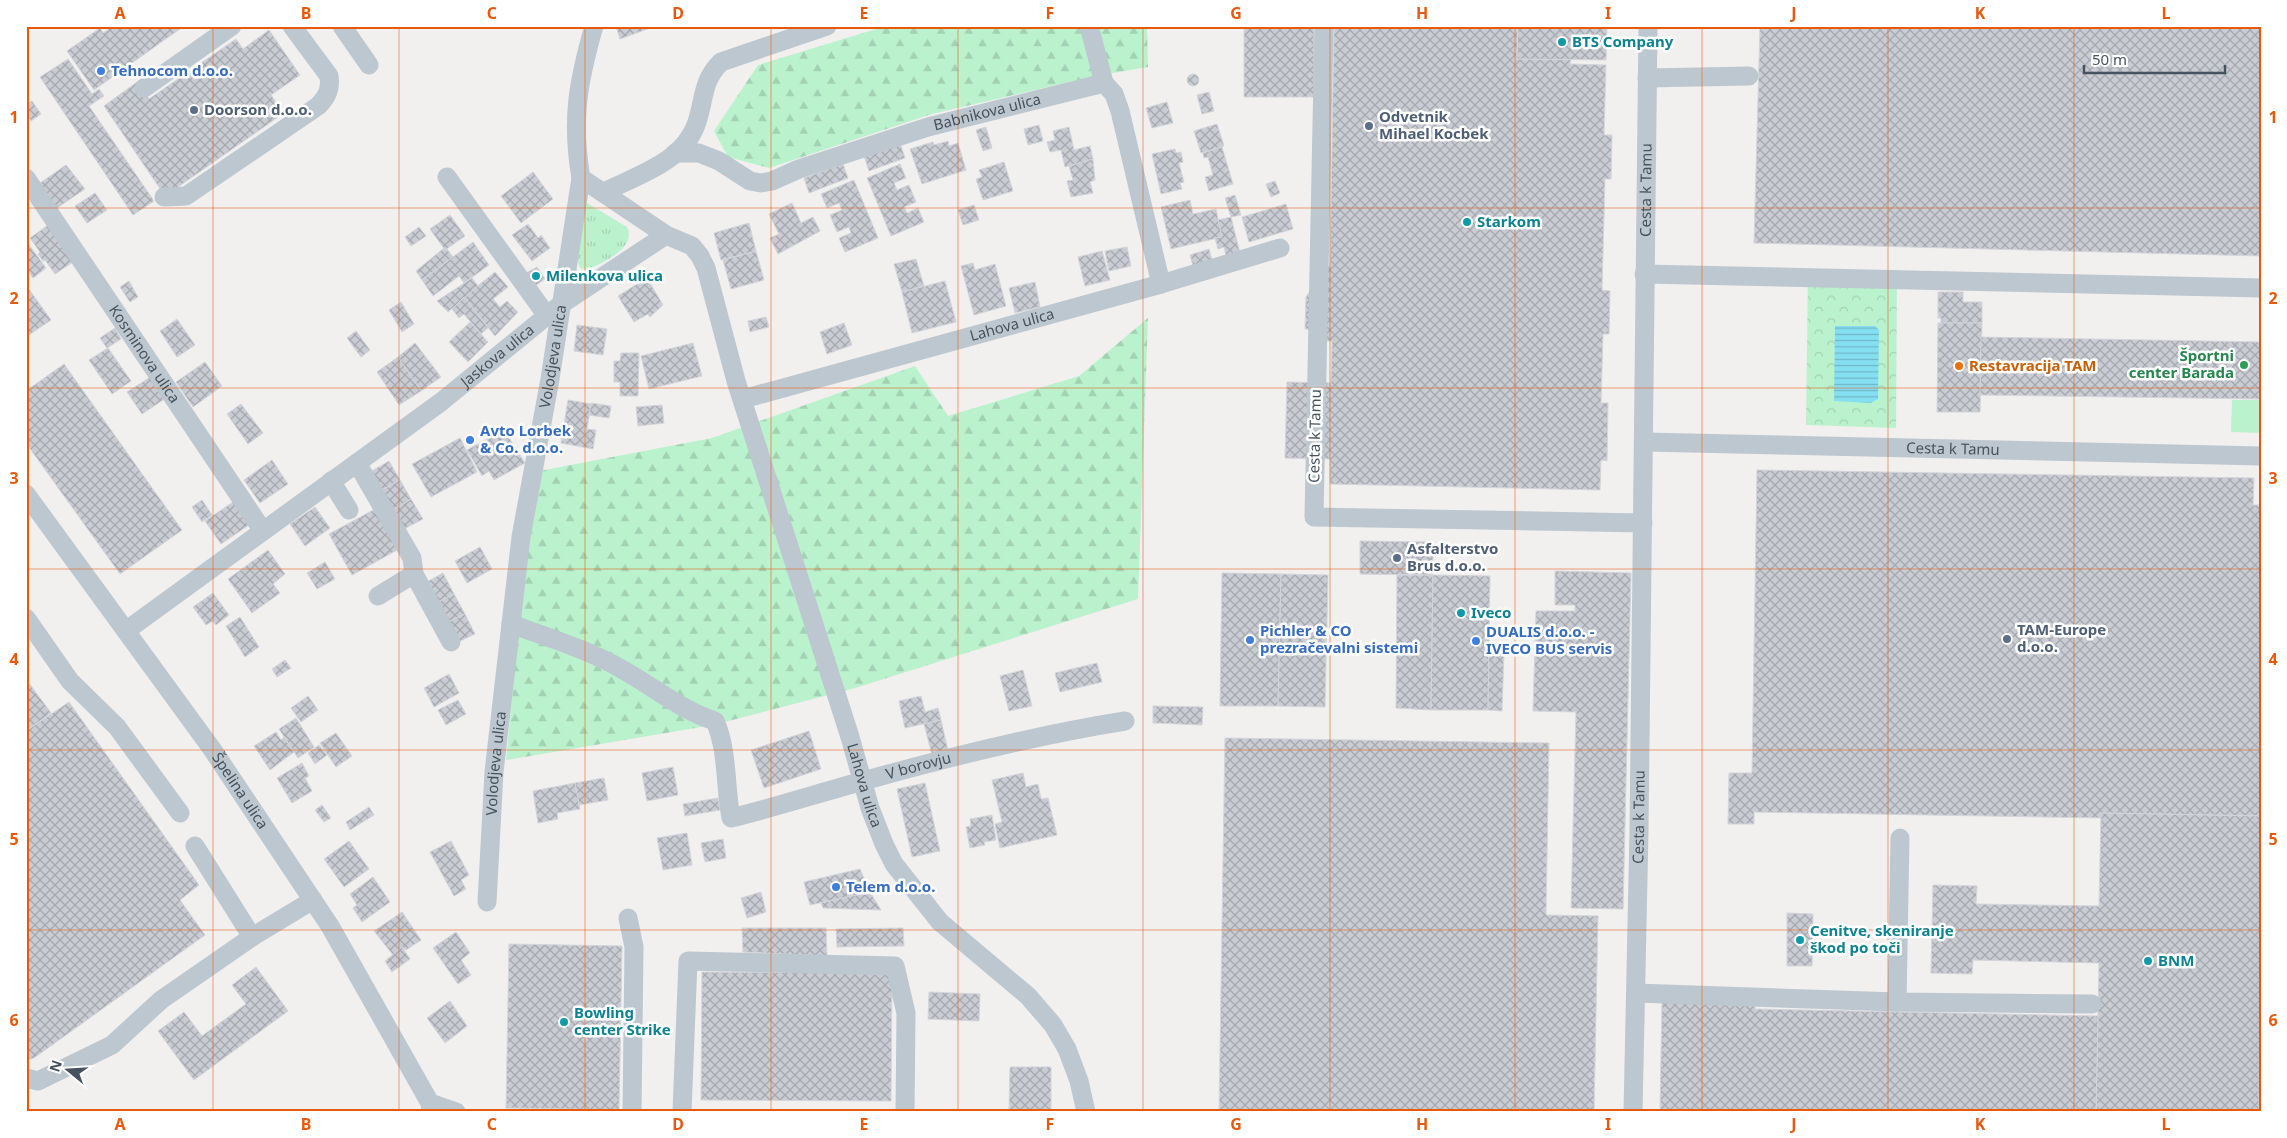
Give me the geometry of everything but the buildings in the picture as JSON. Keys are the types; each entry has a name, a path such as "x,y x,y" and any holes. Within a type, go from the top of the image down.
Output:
{"street":[{"path":"144,88 232,26"},
{"path":"164,197 186,196 327,98 331,85 329,76 292,26"},
{"path":"342,26 369,65"},
{"name":"Volodjeva ulica","path":"487,902 494,772 521,537 550,379 554,310 580,178 575,120 578,84 594,26"},
{"path":"604,192 658,166 686,144 697,124 710,74 722,62 827,26"},
{"path":"1089,26 1104,83 1114,94 1120,112 1161,284"},
{"name":"Cesta k Tamu","path":"1324,26 1314,517 1643,524"},
{"name":"Cesta k Tamu","path":"1633,1112 1643,524 1644,274 1648,26"},
{"path":"1647,78 1749,76"},
{"name":"Babnikova ulica","path":"675,153 699,153 719,161 750,180 761,183 772,182 799,168 928,127 1104,83"},
{"path":"447,177 554,310"},
{"name":"Kosminova ulica","path":"26,178 263,531"},
{"path":"580,178 604,192 666,235"},
{"name":"Lahova ulica","path":"666,235 692,246 706,268 743,399 850,737 862,781 884,844 894,864 940,922 1028,996 1053,1025 1067,1049 1080,1082 1086,1112"},
{"name":"Jaskova ulica","path":"127,630 440,402 554,310 666,235"},
{"name":"Lahova ulica","path":"743,399 1161,284 1280,248"},
{"path":"1644,274 2261,288"},
{"name":"Cesta k Tamu","path":"1644,442 2261,456"},
{"path":"357,463 412,558 414,574 451,642"},
{"path":"331,481 349,510"},
{"name":"Špelina ulica","path":"30,505 127,630 212,749 330,926 430,1107"},
{"path":"378,596 414,574"},
{"path":"26,618 70,680 117,727 180,813"},
{"name":"V borovju","path":"511,624 587,653 624,670 671,702 714,721 722,743 731,818 794,802 862,781 1029,740 1125,721"},
{"path":"1897,1002 1900,838"},
{"path":"195,846 252,937"},
{"path":"26,1078 38,1081 112,1045 161,1000 252,937 312,900"},
{"path":"628,918 634,947 632,1112"},
{"path":"682,1112 688,962 895,966 906,1013 904,1112"},
{"path":"1636,993 1897,1002 2092,1004"},
{"path":"430,1107 456,1112"}],"green space":[{"path":"886,26 1147,26 1148,67 1095,76 932,114 769,168 728,157 714,131 758,65"},
{"path":"587,203 627,227 629,234 623,248 616,254 586,270 580,268 577,260 581,205"},
{"path":"1808,271 1897,272 1896,428 1806,425"},
{"path":"1148,318 1138,599 855,688 713,725 506,760 534,472 712,438 915,366 948,416 1079,376"},
{"path":"2232,400 2261,400 2261,433 2231,432"}],"water":[{"path":"1835,326 1875,326 1879,330 1878,399 1871,403 1834,401"}],"place":[{"name":"BTS Company","path":"1562,42"},
{"name":"Tehnocom d.o.o.","path":"101,71"},
{"name":"Doorson d.o.o.","path":"194,110"},
{"name":"Odvetnik Mihael Kocbek","path":"1369,126"},
{"name":"Starkom","path":"1467,222"},
{"name":"Milenkova ulica","path":"536,276"},
{"name":"Športni center Barada","path":"2244,365"},
{"name":"Restavracija TAM","path":"1959,366"},
{"name":"Avto Lorbek & Co. d.o.o.","path":"470,440"},
{"name":"Asfalterstvo Brus d.o.o.","path":"1397,558"},
{"name":"Iveco","path":"1461,613"},
{"name":"TAM-Europe d.o.o.","path":"2007,639"},
{"name":"Pichler & CO prezračevalni sistemi","path":"1250,640"},
{"name":"DUALIS d.o.o. - IVECO BUS servis","path":"1476,641"},
{"name":"Telem d.o.o.","path":"836,887"},
{"name":"Cenitve, skeniranje škod po toči","path":"1800,940"},
{"name":"BNM","path":"2148,961"},
{"name":"Bowling center Strike","path":"564,1022"}]}
